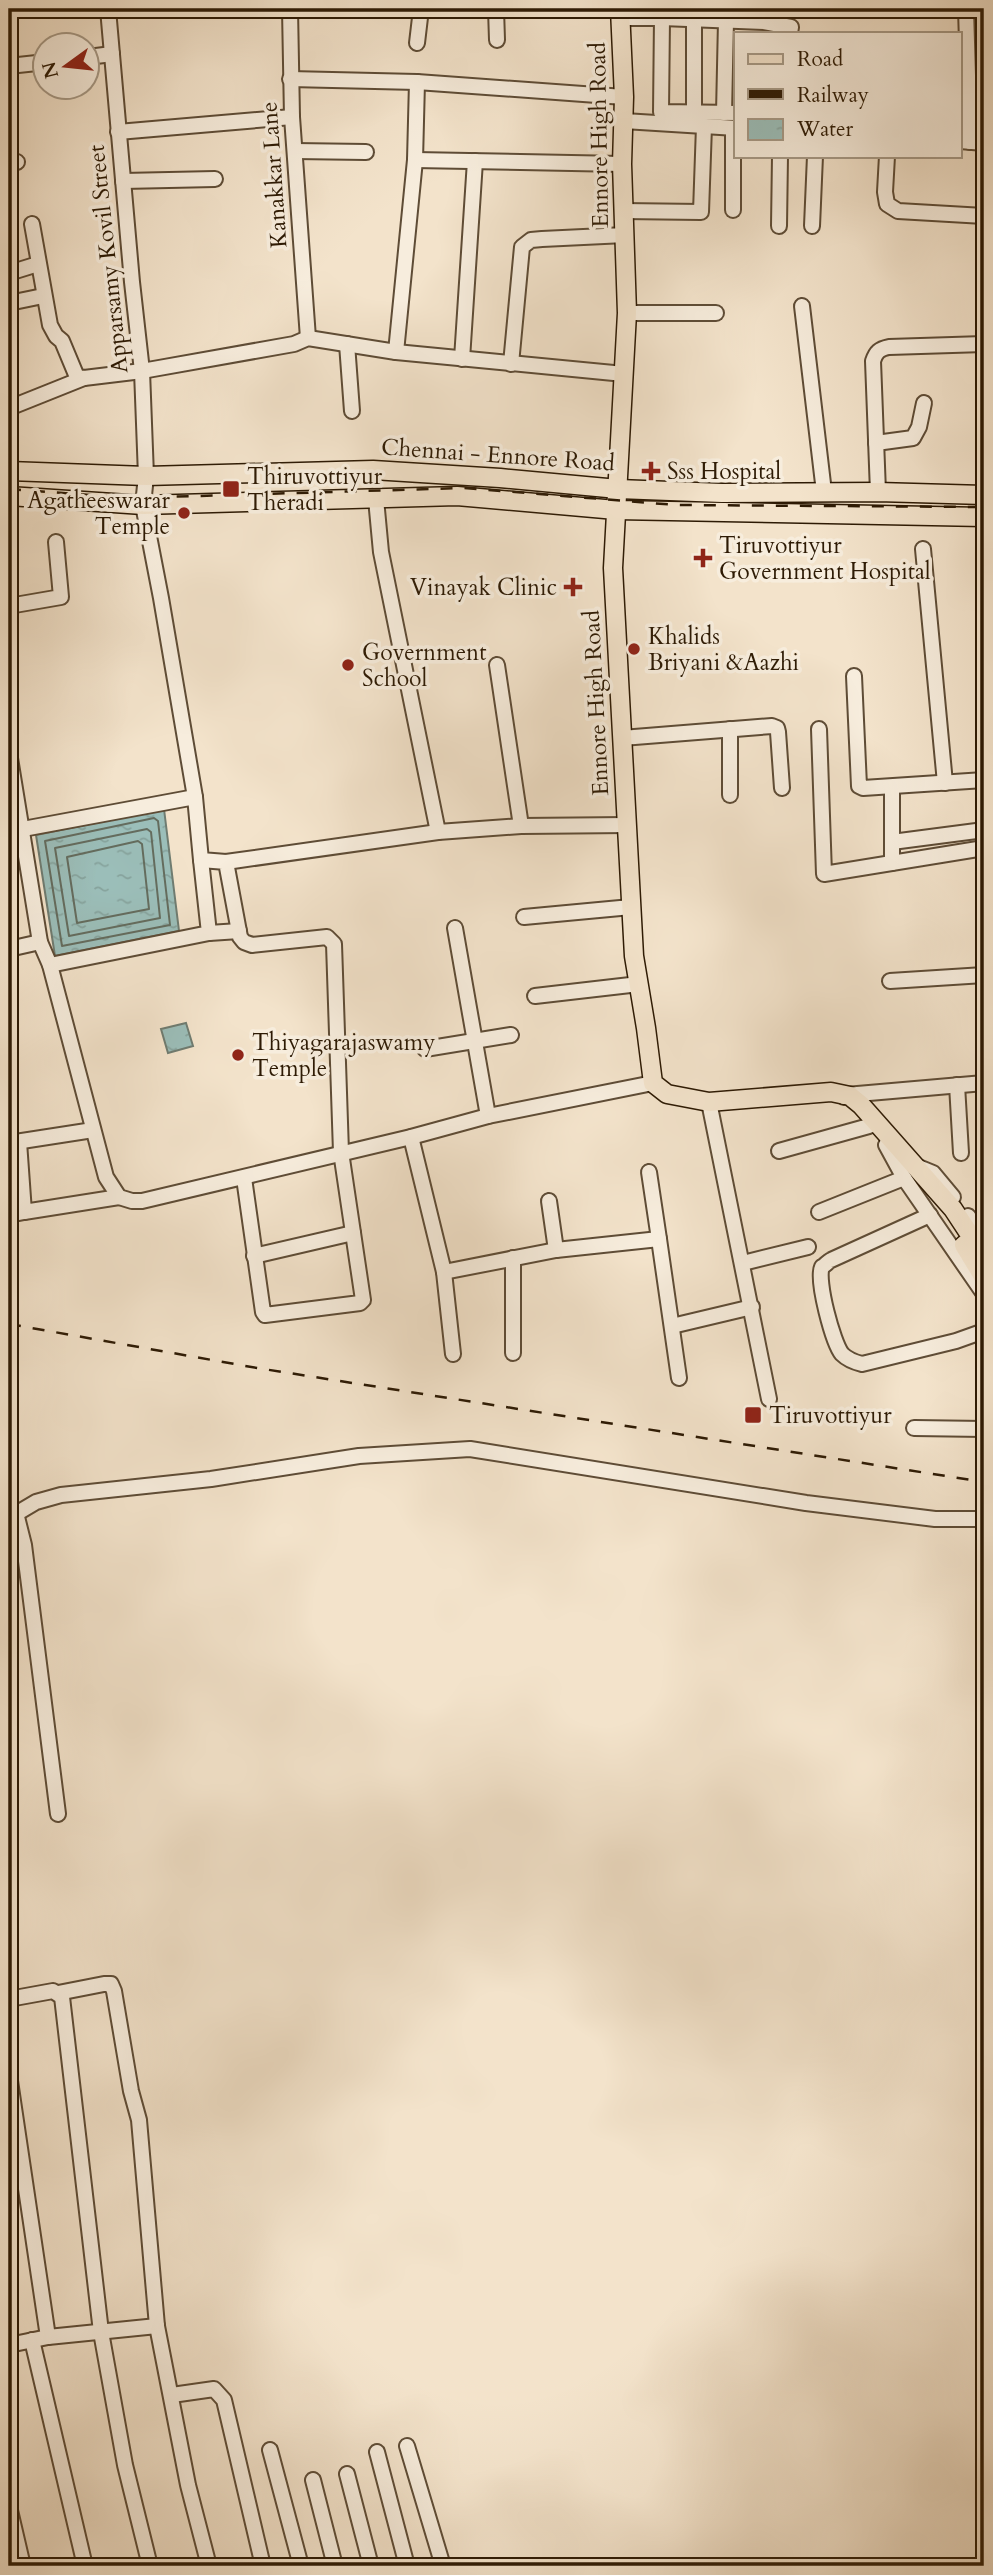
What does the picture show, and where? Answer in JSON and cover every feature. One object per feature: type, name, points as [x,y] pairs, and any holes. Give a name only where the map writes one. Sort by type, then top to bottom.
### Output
[{"type":"main road","name":"Ennore High Road","points":[[620,14],[627,313],[613,568],[634,956],[653,1083]]},
{"type":"main road","name":"Chennai - Ennore Road","points":[[9,471],[146,476],[373,470],[618,489],[722,493],[878,492],[984,495]]},
{"type":"main road","name":"Chennai - Ennore Road","points":[[9,496],[143,505],[457,496],[616,510],[984,517]]},
{"type":"main road","points":[[653,1083],[667,1094],[709,1102],[840,1095],[861,1105],[942,1213],[984,1256]]},
{"type":"main road","points":[[840,1095],[915,1176],[984,1278]]},
{"type":"street","name":"Apparsamy Kovil Street","points":[[108,9],[142,371],[146,476],[143,505],[195,797],[209,933]]},
{"type":"street","name":"Kanakkar Lane","points":[[290,9],[292,117],[308,338]]},
{"type":"street","points":[[417,43],[421,9]]},
{"type":"street","points":[[496,9],[497,40]]},
{"type":"street","points":[[966,9],[971,142]]},
{"type":"street","points":[[620,14],[662,13],[758,28],[791,27],[790,32]]},
{"type":"street","points":[[662,13],[661,112],[694,113],[732,120]]},
{"type":"street","points":[[694,19],[694,113]]},
{"type":"street","points":[[726,21],[732,120],[733,210]]},
{"type":"street","points":[[102,55],[112,54]]},
{"type":"street","points":[[9,66],[32,64]]},
{"type":"street","points":[[290,79],[417,82],[624,97]]},
{"type":"street","points":[[397,352],[415,160],[417,82]]},
{"type":"street","points":[[118,132],[292,117]]},
{"type":"street","points":[[624,121],[705,126],[732,120]]},
{"type":"street","points":[[623,211],[701,212],[705,126]]},
{"type":"street","points":[[295,151],[366,152]]},
{"type":"street","points":[[779,226],[780,158]]},
{"type":"street","points":[[812,226],[815,158]]},
{"type":"street","points":[[887,158],[885,192],[887,204],[892,208],[898,211],[984,216]]},
{"type":"street","points":[[415,160],[622,164]]},
{"type":"street","points":[[462,359],[475,161]]},
{"type":"street","points":[[123,181],[215,179]]},
{"type":"street","points":[[32,224],[43,296],[51,325],[56,336],[62,341],[74,374],[84,378]]},
{"type":"street","points":[[511,363],[522,247],[531,240],[625,235]]},
{"type":"street","points":[[9,274],[38,264]]},
{"type":"street","points":[[9,303],[43,296]]},
{"type":"street","points":[[802,306],[824,492]]},
{"type":"street","points":[[627,313],[716,313]]},
{"type":"street","points":[[9,408],[84,378],[142,371],[294,344],[308,338],[397,352],[624,374]]},
{"type":"street","points":[[347,344],[352,411]]},
{"type":"street","points":[[878,492],[873,361],[881,348],[984,344]]},
{"type":"street","points":[[876,443],[913,438],[919,427],[924,403]]},
{"type":"street","points":[[376,499],[381,552],[438,832]]},
{"type":"street","points":[[9,606],[56,600],[61,597],[56,542]]},
{"type":"street","points":[[923,549],[945,783]]},
{"type":"street","points":[[497,665],[520,826]]},
{"type":"street","points":[[854,676],[859,786],[892,787],[984,780]]},
{"type":"street","points":[[622,738],[772,726],[777,728],[782,788]]},
{"type":"street","points":[[730,729],[730,795]]},
{"type":"street","points":[[819,729],[824,874],[984,848]]},
{"type":"street","points":[[9,752],[40,942],[50,965],[106,1177],[119,1197]]},
{"type":"street","points":[[892,787],[892,863]]},
{"type":"street","points":[[23,829],[195,797]]},
{"type":"street","points":[[201,860],[226,862],[438,832],[520,826],[628,825]]},
{"type":"street","points":[[892,842],[984,830]]},
{"type":"street","points":[[226,862],[239,931],[244,943],[252,945],[327,937],[332,940],[341,1152],[363,1296],[360,1303],[265,1315],[244,1178]]},
{"type":"street","points":[[524,917],[631,907]]},
{"type":"street","points":[[455,928],[488,1116]]},
{"type":"street","points":[[50,965],[209,933],[239,931]]},
{"type":"street","points":[[9,949],[40,942]]},
{"type":"street","points":[[890,981],[984,975]]},
{"type":"street","points":[[535,996],[639,984]]},
{"type":"street","points":[[425,1049],[511,1035]]},
{"type":"street","points":[[9,1215],[119,1197],[132,1201],[142,1200],[244,1178],[488,1116],[653,1083]]},
{"type":"street","points":[[840,1095],[984,1083]]},
{"type":"street","points":[[957,1085],[961,1153]]},
{"type":"street","points":[[709,1102],[769,1399]]},
{"type":"street","points":[[779,1151],[869,1126]]},
{"type":"street","points":[[24,1212],[14,1142],[93,1130]]},
{"type":"street","points":[[411,1137],[444,1272],[453,1354]]},
{"type":"street","points":[[886,1145],[910,1172]]},
{"type":"street","points":[[649,1172],[679,1378]]},
{"type":"street","points":[[819,1212],[910,1172],[933,1173],[984,1240]]},
{"type":"street","points":[[549,1201],[556,1250]]},
{"type":"street","points":[[984,1294],[942,1213],[831,1260],[822,1267],[820,1278],[826,1311],[840,1352],[849,1360],[862,1364],[956,1341],[984,1331]]},
{"type":"street","points":[[254,1256],[353,1233]]},
{"type":"street","points":[[444,1272],[556,1250],[659,1239]]},
{"type":"street","points":[[743,1263],[808,1247]]},
{"type":"street","points":[[513,1258],[513,1353]]},
{"type":"street","points":[[672,1326],[752,1307]]},
{"type":"street","points":[[914,1429],[984,1429]]},
{"type":"street","points":[[58,1814],[24,1545],[12,1516],[36,1502],[61,1495],[211,1479],[359,1456],[470,1449],[806,1503],[935,1520],[984,1519]]},
{"type":"street","points":[[58,1993],[104,1984],[111,1984],[114,1991],[129,2081],[139,2120],[158,2326],[188,2485],[209,2566]]},
{"type":"street","points":[[9,1999],[53,1991],[62,1997],[101,2332],[125,2465],[150,2566]]},
{"type":"street","points":[[9,2074],[48,2337]]},
{"type":"street","points":[[9,2345],[48,2337],[158,2326]]},
{"type":"street","points":[[32,2340],[85,2566]]},
{"type":"street","points":[[172,2395],[206,2388],[214,2389],[224,2400],[262,2566]]},
{"type":"street","points":[[407,2446],[443,2566]]},
{"type":"street","points":[[270,2450],[301,2566]]},
{"type":"street","points":[[377,2452],[407,2566]]},
{"type":"street","points":[[347,2474],[371,2566]]},
{"type":"street","points":[[313,2480],[335,2566]]},
{"type":"street","points":[[9,2506],[23,2566]]},
{"type":"water","points":[[164,809],[179,931],[55,956],[36,835]]},
{"type":"water","points":[[186,1023],[193,1046],[168,1053],[161,1029]]},
{"type":"railway","points":[[9,489],[130,498],[464,488],[676,505],[984,507]]},
{"type":"railway","points":[[9,1324],[257,1368],[984,1482]]},
{"type":"place","name":"Sss Hospital","points":[[651,471]]},
{"type":"place","name":"Thiruvottiyur Theradi","points":[[231,489]]},
{"type":"place","name":"Agatheeswarar Temple","points":[[184,513]]},
{"type":"place","name":"Tiruvottiyur Government Hospital","points":[[703,558]]},
{"type":"place","name":"Vinayak Clinic","points":[[573,587]]},
{"type":"place","name":"Khalids Briyani &Aazhi","points":[[634,649]]},
{"type":"place","name":"Government School","points":[[348,665]]},
{"type":"place","name":"Thiyagarajaswamy Temple","points":[[238,1055]]},
{"type":"place","name":"Tiruvottiyur","points":[[753,1415]]}]
